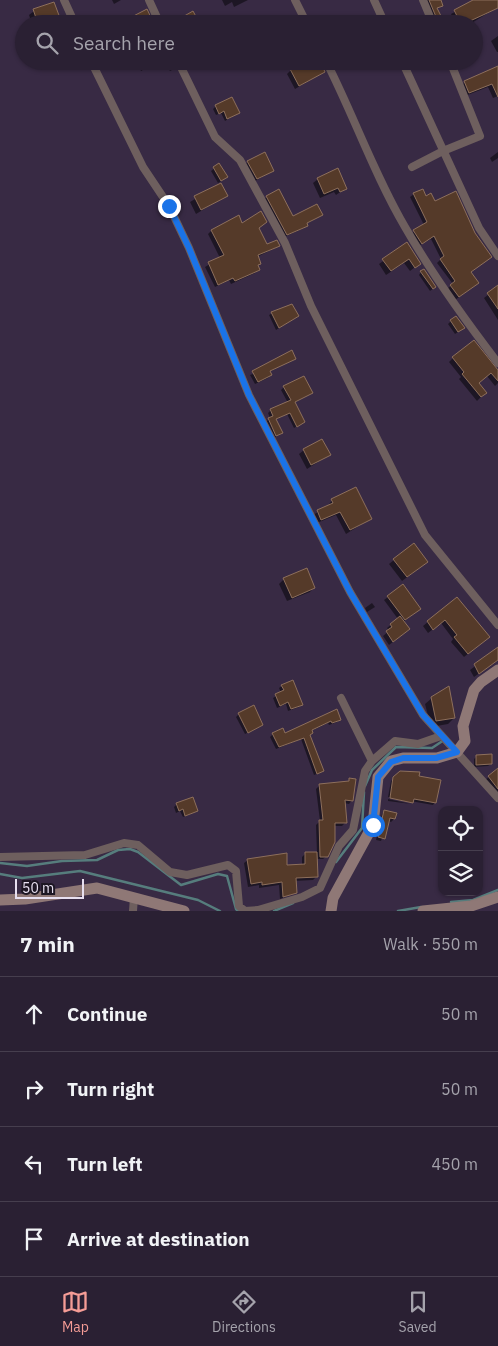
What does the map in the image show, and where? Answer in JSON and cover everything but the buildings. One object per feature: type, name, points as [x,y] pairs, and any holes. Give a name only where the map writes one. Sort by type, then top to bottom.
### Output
[{"type":"street","points":[[64,0],[70,15]]},
{"type":"street","points":[[149,0],[156,15]]},
{"type":"street","points":[[294,0],[302,15]]},
{"type":"street","points":[[374,0],[381,15]]},
{"type":"street","points":[[423,0],[430,15]]},
{"type":"street","points":[[95,70],[143,167],[173,214],[189,248],[249,395],[350,592],[423,715],[498,798]]},
{"type":"street","points":[[182,70],[215,138],[240,160],[285,243],[311,306],[425,535],[498,625]]},
{"type":"street","points":[[330,70],[374,167],[405,227],[440,282],[498,363]]},
{"type":"street","points":[[406,70],[479,228],[498,256]]},
{"type":"street","points":[[412,167],[443,151],[480,136],[454,70]]},
{"type":"street","points":[[331,911],[332,898],[373,825],[378,777],[391,762],[403,758],[436,758],[457,752],[465,740],[463,726],[474,690],[481,682],[498,670]]},
{"type":"street","points":[[340,698],[372,761]]},
{"type":"street","points":[[0,857],[85,855],[124,843],[138,844],[170,872],[187,875],[228,866],[236,871],[239,906],[245,911],[258,910],[302,897],[320,888],[339,846],[353,830],[365,771],[372,761],[395,740],[418,744],[440,736]]},
{"type":"street","points":[[0,900],[25,899],[97,888],[184,911]]},
{"type":"street","points":[[133,911],[134,897]]},
{"type":"street","points":[[423,911],[471,906],[498,897]]},
{"type":"waterway","points":[[365,786],[372,770],[396,747],[432,748],[444,740]]},
{"type":"waterway","points":[[336,862],[362,828],[364,792]]},
{"type":"waterway","points":[[0,863],[27,866],[62,861],[97,860],[118,850],[130,849],[138,852],[181,885],[218,874],[227,876],[238,911]]},
{"type":"waterway","points":[[0,874],[22,878],[80,871],[198,900],[220,911]]},
{"type":"waterway","points":[[451,902],[473,900],[498,890]]},
{"type":"waterway","points":[[274,911],[293,903]]},
{"type":"waterway","points":[[398,911],[421,907]]},
{"type":"route","points":[[169,206],[189,248],[249,395],[350,592],[423,715],[440,736],[457,752],[436,758],[403,758],[391,762],[378,777],[373,825]]}]
